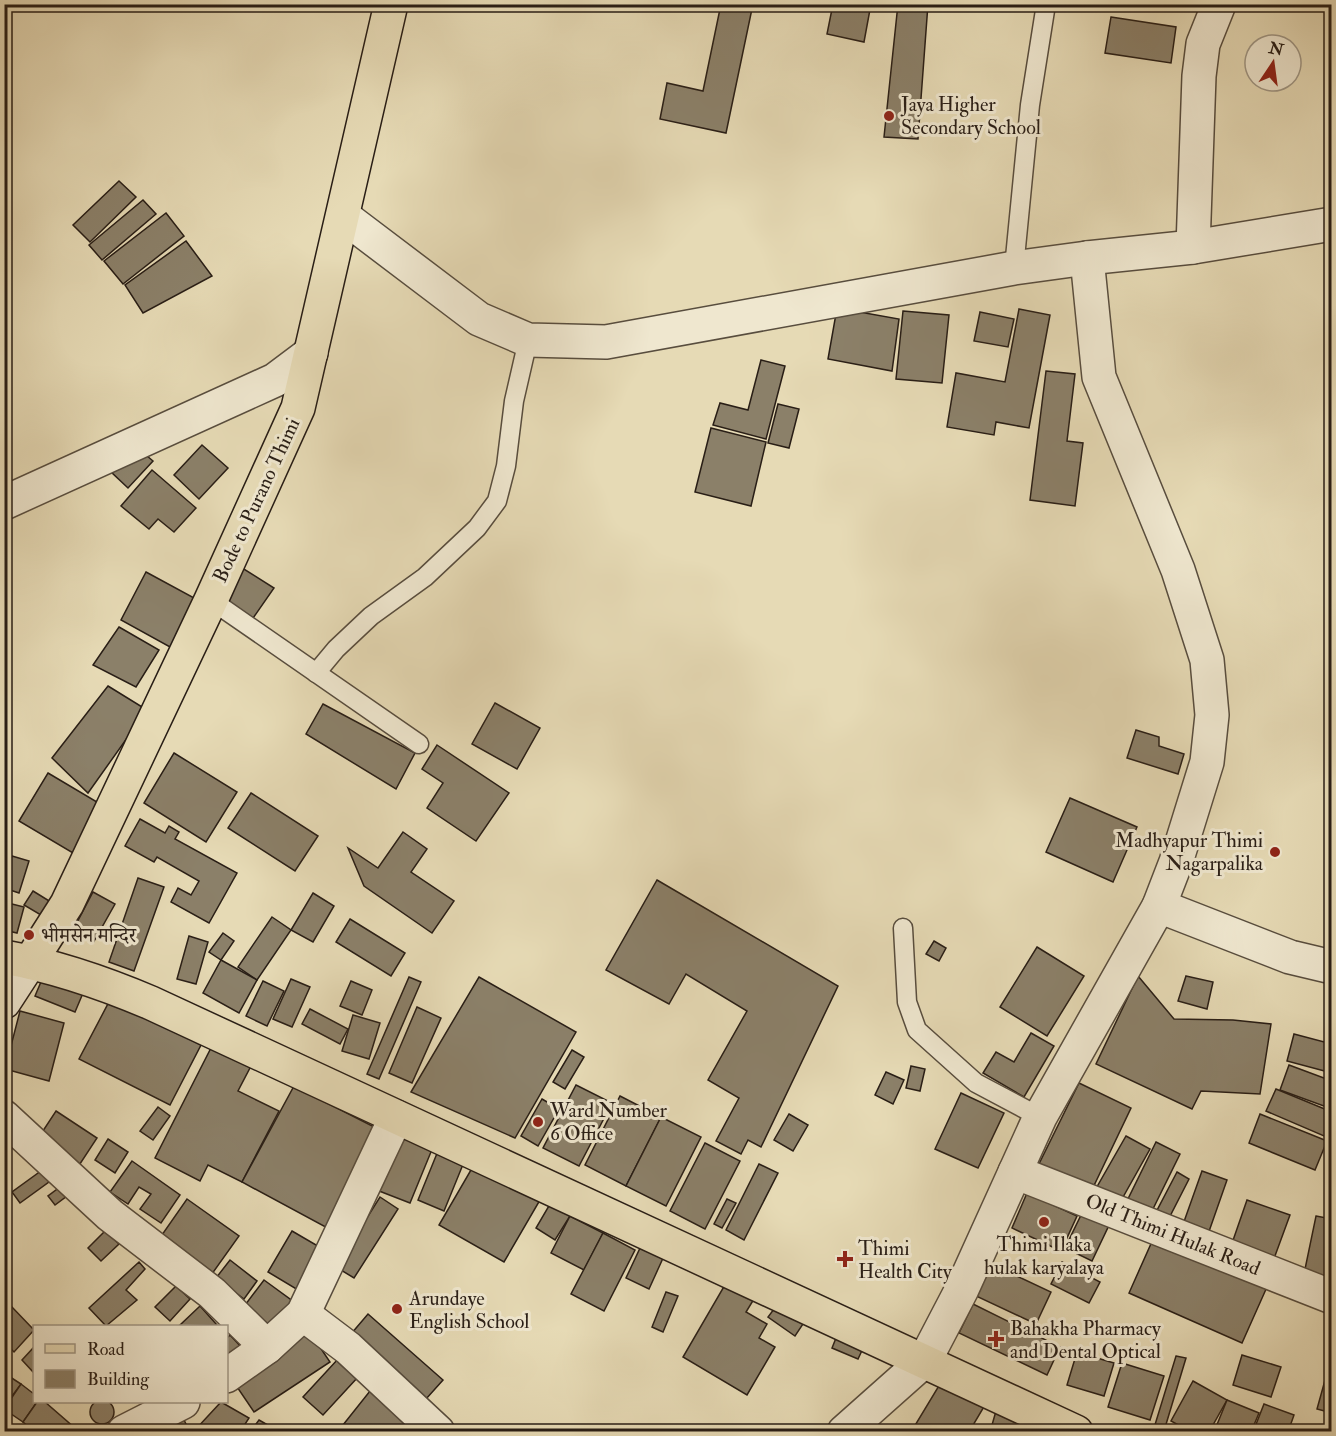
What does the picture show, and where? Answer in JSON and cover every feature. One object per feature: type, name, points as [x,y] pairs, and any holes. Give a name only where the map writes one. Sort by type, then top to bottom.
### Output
[{"type":"main road","name":"Bode to Purano Thimi","points":[[17,960],[67,904],[211,600],[298,408],[391,4]]},
{"type":"main road","points":[[17,960],[122,990],[1076,1431]]},
{"type":"street","points":[[1193,247],[1199,76],[1203,44],[1219,4]]},
{"type":"street","points":[[343,216],[479,319],[528,340],[606,342],[1014,268],[1193,247],[1332,224]]},
{"type":"street","points":[[844,1431],[925,1360],[962,1289],[1040,1117],[1159,906],[1176,862],[1208,762],[1212,715],[1207,660],[1178,570],[1099,377],[1087,258]]},
{"type":"street","points":[[4,503],[275,380],[311,353]]},
{"type":"street","points":[[1159,906],[1290,957],[1332,968]]},
{"type":"street","points":[[4,1002],[17,960]]},
{"type":"street","points":[[4,1117],[110,1215],[212,1293],[267,1347]]},
{"type":"street","points":[[228,1375],[267,1347],[303,1314],[396,1117]]},
{"type":"street","name":"Old Thimi Hulak Road","points":[[1015,1172],[1332,1297]]},
{"type":"street","points":[[303,1314],[348,1348],[438,1431]]},
{"type":"street","points":[[124,1431],[179,1403]]},
{"type":"lane","points":[[1014,268],[1030,105],[1046,4]]},
{"type":"lane","points":[[316,672],[336,649],[371,616],[425,577],[477,528],[497,501],[506,466],[514,401],[528,340]]},
{"type":"lane","points":[[211,600],[419,744]]},
{"type":"lane","points":[[903,928],[907,1002],[917,1030],[976,1083],[1040,1117]]},
{"type":"building","points":[[721,4],[753,4],[726,133],[660,119],[667,83],[703,91]]},
{"type":"building","points":[[833,4],[871,4],[864,42],[827,34]]},
{"type":"building","points":[[898,4],[928,4],[918,139],[884,137]]},
{"type":"building","points":[[1111,17],[1176,27],[1171,63],[1105,53]]},
{"type":"building","points":[[119,181],[136,197],[90,242],[73,225]]},
{"type":"building","points":[[143,200],[156,214],[102,260],[89,245]]},
{"type":"building","points":[[166,213],[184,236],[123,284],[104,261]]},
{"type":"building","points":[[186,241],[212,276],[143,313],[125,285]]},
{"type":"building","points":[[837,308],[899,319],[892,371],[828,359]]},
{"type":"building","points":[[1019,309],[1050,315],[1029,428],[996,422],[994,435],[947,427],[956,373],[1005,382]]},
{"type":"building","points":[[903,311],[949,315],[942,383],[896,379]]},
{"type":"building","points":[[980,312],[1014,319],[1008,347],[974,341]]},
{"type":"building","points":[[1332,316],[1332,341],[1328,340]]},
{"type":"building","points":[[761,360],[785,366],[766,439],[713,425],[720,403],[748,410]]},
{"type":"building","points":[[1046,371],[1075,374],[1067,441],[1083,443],[1075,506],[1030,500]]},
{"type":"building","points":[[778,404],[799,409],[789,448],[768,443]]},
{"type":"building","points":[[711,428],[766,442],[751,506],[695,492]]},
{"type":"building","points":[[202,445],[228,468],[199,499],[174,475]]},
{"type":"building","points":[[140,450],[153,461],[128,488],[109,470]]},
{"type":"building","points":[[152,470],[196,508],[174,532],[158,519],[149,529],[121,506]]},
{"type":"building","points":[[231,561],[274,588],[249,624],[213,599]]},
{"type":"building","points":[[146,572],[196,599],[170,647],[121,620]]},
{"type":"building","points":[[119,627],[159,650],[136,687],[93,665]]},
{"type":"building","points":[[108,686],[147,710],[88,793],[52,758]]},
{"type":"building","points":[[495,703],[540,728],[517,769],[472,744]]},
{"type":"building","points":[[323,704],[415,753],[396,789],[306,734]]},
{"type":"building","points":[[1136,730],[1159,737],[1159,746],[1184,754],[1178,774],[1127,758]]},
{"type":"building","points":[[437,745],[509,793],[476,841],[427,808],[443,783],[422,769]]},
{"type":"building","points":[[174,753],[237,792],[206,842],[144,803]]},
{"type":"building","points":[[48,773],[102,805],[73,853],[19,821]]},
{"type":"building","points":[[251,793],[318,836],[295,871],[228,828]]},
{"type":"building","points":[[1070,798],[1137,827],[1113,882],[1046,852]]},
{"type":"building","points":[[140,819],[165,833],[169,826],[179,832],[175,839],[237,873],[209,923],[171,902],[178,888],[191,895],[199,881],[157,857],[154,862],[125,846]]},
{"type":"building","points":[[403,832],[427,849],[411,872],[454,901],[432,933],[364,886],[348,848],[378,868]]},
{"type":"building","points":[[12,856],[29,861],[19,893],[4,888],[4,879]]},
{"type":"building","points":[[138,878],[164,887],[134,971],[109,962]]},
{"type":"building","points":[[657,880],[838,986],[761,1147],[748,1140],[741,1154],[716,1141],[739,1098],[708,1080],[747,1011],[686,974],[669,1004],[606,970]]},
{"type":"building","points":[[33,891],[59,907],[51,921],[24,905]]},
{"type":"building","points":[[93,892],[115,904],[93,943],[72,932]]},
{"type":"building","points":[[313,893],[334,906],[313,942],[291,930]]},
{"type":"building","points":[[4,902],[24,907],[17,933],[4,930]]},
{"type":"building","points":[[272,917],[291,930],[257,980],[238,967]]},
{"type":"building","points":[[350,919],[405,953],[391,976],[336,942]]},
{"type":"building","points":[[223,933],[234,941],[221,960],[209,952]]},
{"type":"building","points":[[189,936],[208,942],[196,984],[177,979]]},
{"type":"building","points":[[934,941],[946,948],[939,961],[926,954]]},
{"type":"building","points":[[1037,947],[1084,976],[1047,1036],[1000,1007]]},
{"type":"building","points":[[221,960],[257,980],[239,1013],[203,993]]},
{"type":"building","points":[[46,970],[86,986],[75,1012],[35,996]]},
{"type":"building","points":[[1138,976],[1174,1019],[1233,1020],[1271,1024],[1260,1094],[1201,1091],[1192,1109],[1096,1064]]},
{"type":"building","points":[[1186,976],[1213,982],[1207,1009],[1178,1001]]},
{"type":"building","points":[[409,977],[421,982],[379,1079],[367,1074]]},
{"type":"building","points":[[479,977],[576,1032],[515,1138],[411,1092]]},
{"type":"building","points":[[291,979],[310,987],[292,1027],[273,1019]]},
{"type":"building","points":[[263,981],[284,991],[267,1026],[246,1016]]},
{"type":"building","points":[[351,981],[372,990],[362,1015],[340,1006]]},
{"type":"building","points":[[111,998],[201,1045],[170,1105],[79,1059]]},
{"type":"building","points":[[417,1007],[441,1018],[412,1083],[389,1073]]},
{"type":"building","points":[[310,1009],[348,1029],[340,1044],[302,1024]]},
{"type":"building","points":[[20,1011],[64,1023],[49,1081],[5,1069]]},
{"type":"building","points":[[353,1015],[380,1023],[369,1059],[342,1051]]},
{"type":"building","points":[[1031,1033],[1054,1046],[1024,1097],[983,1073],[996,1052],[1014,1062]]},
{"type":"building","points":[[1294,1034],[1332,1044],[1332,1073],[1287,1061]]},
{"type":"building","points":[[213,1044],[252,1064],[238,1091],[279,1111],[242,1182],[208,1165],[200,1181],[155,1158]]},
{"type":"building","points":[[572,1050],[584,1057],[565,1089],[553,1082]]},
{"type":"building","points":[[1289,1065],[1332,1081],[1332,1109],[1280,1090]]},
{"type":"building","points":[[911,1066],[925,1069],[920,1091],[906,1088]]},
{"type":"building","points":[[886,1072],[904,1080],[893,1104],[875,1095]]},
{"type":"building","points":[[1079,1083],[1131,1108],[1089,1196],[1036,1170]]},
{"type":"building","points":[[576,1085],[612,1103],[579,1166],[543,1148]]},
{"type":"building","points":[[294,1086],[384,1132],[333,1231],[242,1182]]},
{"type":"building","points":[[1276,1089],[1332,1112],[1331,1139],[1266,1111]]},
{"type":"building","points":[[961,1093],[1004,1113],[978,1168],[935,1149]]},
{"type":"building","points":[[620,1096],[661,1117],[626,1186],[585,1165]]},
{"type":"building","points":[[542,1099],[559,1109],[538,1146],[521,1136]]},
{"type":"building","points":[[158,1107],[170,1116],[153,1140],[140,1131]]},
{"type":"building","points":[[56,1111],[97,1138],[76,1170],[35,1143]]},
{"type":"building","points":[[789,1114],[808,1125],[793,1151],[774,1140]]},
{"type":"building","points":[[1260,1114],[1327,1141],[1315,1170],[1249,1143]]},
{"type":"building","points":[[661,1117],[701,1137],[666,1206],[626,1186]]},
{"type":"building","points":[[396,1132],[433,1147],[410,1203],[374,1189]]},
{"type":"building","points":[[1126,1136],[1150,1149],[1118,1206],[1094,1192]]},
{"type":"building","points":[[108,1139],[128,1152],[115,1173],[95,1160]]},
{"type":"building","points":[[1156,1142],[1180,1154],[1148,1219],[1124,1207]]},
{"type":"building","points":[[705,1143],[740,1161],[705,1229],[670,1211]]},
{"type":"building","points":[[438,1151],[464,1162],[444,1211],[418,1200]]},
{"type":"building","points":[[132,1161],[180,1195],[161,1223],[140,1209],[151,1194],[139,1187],[128,1204],[110,1192]]},
{"type":"building","points":[[475,1163],[540,1200],[504,1262],[439,1225]]},
{"type":"building","points":[[759,1164],[778,1173],[744,1240],[726,1230]]},
{"type":"building","points":[[45,1168],[53,1179],[20,1203],[12,1192]]},
{"type":"building","points":[[1202,1171],[1227,1180],[1206,1240],[1181,1230]]},
{"type":"building","points":[[1177,1172],[1189,1179],[1166,1224],[1153,1218]]},
{"type":"building","points":[[64,1184],[71,1193],[55,1205],[48,1196]]},
{"type":"building","name":"Thimi Ilaka hulak karyalaya","points":[[1027,1193],[1077,1216],[1061,1251],[1012,1228]]},
{"type":"building","points":[[380,1197],[398,1209],[354,1278],[336,1267]]},
{"type":"building","points":[[187,1199],[239,1236],[209,1278],[157,1242]]},
{"type":"building","points":[[727,1199],[736,1203],[722,1228],[714,1224]]},
{"type":"building","points":[[1247,1200],[1290,1215],[1272,1264],[1230,1249]]},
{"type":"building","points":[[550,1204],[570,1216],[555,1240],[536,1228]]},
{"type":"building","points":[[1084,1209],[1111,1221],[1092,1261],[1065,1248]]},
{"type":"building","points":[[570,1216],[603,1233],[584,1270],[551,1253]]},
{"type":"building","points":[[1316,1216],[1332,1219],[1332,1279],[1304,1274]]},
{"type":"building","points":[[105,1231],[119,1244],[101,1261],[88,1248]]},
{"type":"building","points":[[292,1231],[323,1249],[298,1290],[268,1272]]},
{"type":"building","points":[[603,1233],[635,1250],[604,1311],[571,1294]]},
{"type":"building","points":[[1154,1237],[1267,1287],[1242,1343],[1129,1293]]},
{"type":"building","points":[[641,1246],[664,1256],[649,1289],[626,1278]]},
{"type":"building","points":[[230,1260],[257,1281],[244,1299],[216,1278]]},
{"type":"building","points":[[139,1262],[145,1269],[126,1290],[137,1300],[107,1325],[89,1308]]},
{"type":"building","points":[[1062,1262],[1100,1282],[1089,1303],[1051,1284]]},
{"type":"building","points":[[991,1264],[1051,1292],[1036,1324],[976,1296]]},
{"type":"building","points":[[264,1280],[294,1302],[269,1335],[239,1313]]},
{"type":"building","points":[[726,1283],[754,1299],[746,1312],[767,1324],[759,1338],[775,1347],[747,1395],[683,1357]]},
{"type":"building","points":[[176,1286],[190,1299],[170,1321],[155,1307]]},
{"type":"building","points":[[666,1292],[678,1296],[663,1332],[652,1327]]},
{"type":"building","points":[[973,1304],[1060,1347],[1047,1375],[959,1333]]},
{"type":"building","points":[[777,1305],[803,1324],[795,1336],[768,1317]]},
{"type":"building","points":[[11,1306],[33,1329],[14,1352],[4,1342],[4,1313]]},
{"type":"building","points":[[200,1306],[217,1325],[180,1325]]},
{"type":"building","points":[[368,1314],[443,1380],[426,1399],[351,1334]]},
{"type":"building","points":[[307,1328],[330,1362],[254,1412],[231,1378]]},
{"type":"building","points":[[838,1333],[865,1344],[858,1359],[832,1348]]},
{"type":"building","points":[[230,1335],[243,1349],[228,1362],[228,1337]]},
{"type":"building","points":[[33,1348],[33,1372],[22,1360]]},
{"type":"building","points":[[1077,1352],[1114,1363],[1104,1396],[1067,1385]]},
{"type":"building","points":[[1242,1355],[1281,1367],[1271,1397],[1233,1385]]},
{"type":"building","points":[[1332,1355],[1332,1413],[1317,1409]]},
{"type":"building","points":[[1176,1356],[1186,1358],[1164,1431],[1154,1428]]},
{"type":"building","points":[[338,1359],[358,1377],[323,1415],[303,1397]]},
{"type":"building","points":[[1122,1363],[1164,1376],[1150,1420],[1108,1407]]},
{"type":"building","points":[[4,1373],[21,1384],[4,1407]]},
{"type":"building","points":[[943,1379],[985,1405],[969,1432],[911,1432]]},
{"type":"building","points":[[1193,1381],[1227,1400],[1209,1432],[1191,1432],[1171,1421]]},
{"type":"building","points":[[21,1384],[33,1393],[33,1403],[36,1403],[23,1422],[4,1409]]},
{"type":"building","points":[[370,1391],[421,1432],[341,1432],[339,1430]]},
{"type":"building","points":[[1227,1400],[1259,1413],[1251,1432],[1214,1432]]},
{"type":"building","points":[[36,1403],[46,1403],[76,1429],[74,1432],[35,1432],[23,1422]]},
{"type":"building","points":[[95,1403],[109,1403],[113,1407],[113,1417],[107,1423],[97,1423],[91,1417],[91,1407]]},
{"type":"building","points":[[220,1403],[249,1418],[240,1432],[195,1430]]},
{"type":"building","points":[[1264,1404],[1294,1415],[1288,1432],[1253,1432]]},
{"type":"building","points":[[996,1411],[1025,1419],[1022,1432],[990,1432]]},
{"type":"building","points":[[182,1416],[190,1432],[151,1432]]},
{"type":"building","points":[[259,1420],[273,1428],[270,1432],[250,1432]]},
{"type":"place","name":"Jaya Higher Secondary School","points":[[889,116]]},
{"type":"place","name":"Madhyapur Thimi Nagarpalika","points":[[1275,852]]},
{"type":"place","name":"भीमसेन मन्दिर","points":[[29,935]]},
{"type":"place","name":"Ward Number 6 Office","points":[[538,1122]]},
{"type":"place","name":"Thimi Ilaka hulak karyalaya","points":[[1044,1222]]},
{"type":"place","name":"Thimi Health City","points":[[845,1259]]},
{"type":"place","name":"Arundaye English School","points":[[397,1309]]},
{"type":"place","name":"Bahakha Pharmacy and Dental Optical","points":[[996,1339]]}]
